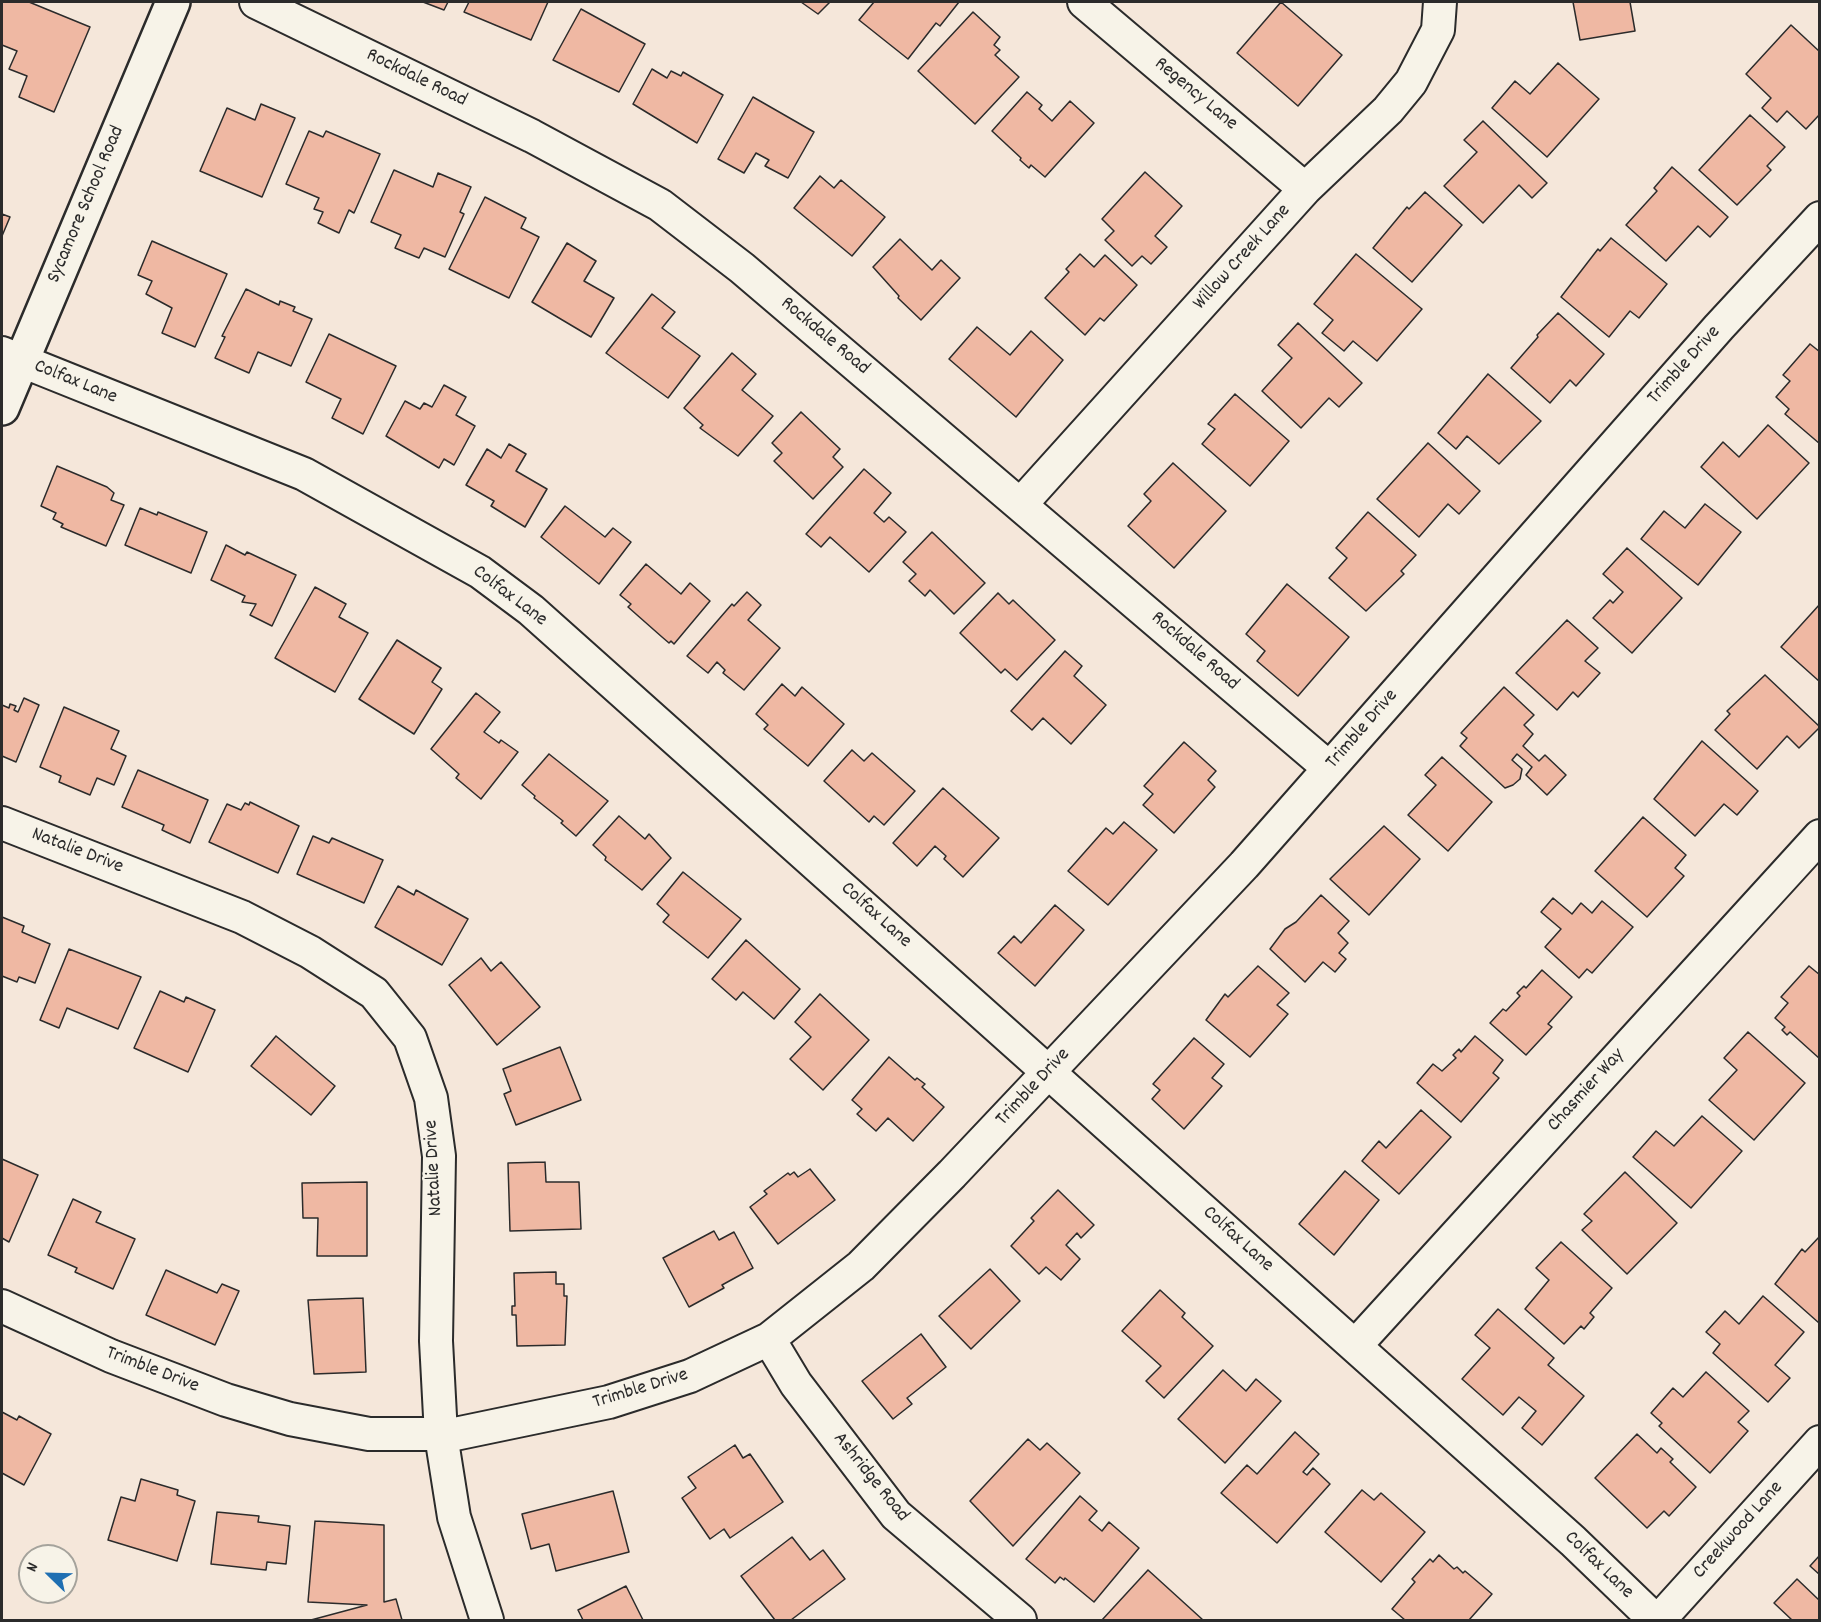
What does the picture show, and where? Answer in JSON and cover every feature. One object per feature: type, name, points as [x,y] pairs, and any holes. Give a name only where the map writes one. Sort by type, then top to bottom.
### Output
[{"type":"main road","name":"Sycamore School Road","points":[[2,408],[11,357],[173,2]]},
{"type":"street","name":"Rockdale Road","points":[[256,2],[532,135],[660,205],[742,268],[1329,768]]},
{"type":"street","name":"Regency Lane","points":[[1084,2],[1305,189]]},
{"type":"street","name":"Willow Creek Lane","points":[[1021,504],[1305,189],[1388,110],[1411,82],[1438,30],[1440,2]]},
{"type":"street","name":"Trimble Drive","points":[[2,1306],[111,1356],[226,1400],[290,1419],[369,1434],[455,1434],[609,1402],[690,1376],[769,1339],[861,1266],[1050,1071],[1244,865],[1711,336],[1820,218]]},
{"type":"street","name":"Colfax Lane","points":[[11,357],[304,474],[480,572],[531,610],[1050,1071],[1573,1541],[1654,1620]]},
{"type":"street","name":"Natalie Drive","points":[[2,823],[242,917],[310,952],[374,993],[410,1038],[431,1098],[439,1156],[436,1341],[441,1435],[454,1517],[487,1620]]},
{"type":"street","name":"Chasmier Way","points":[[1355,1346],[1820,836]]},
{"type":"street","name":"Ashridge Road","points":[[769,1339],[796,1384],[896,1515],[1020,1620]]},
{"type":"street","name":"Creekwood Lane","points":[[1659,1620],[1820,1442]]},
{"type":"building","points":[[2,2],[29,2],[90,27],[54,112],[19,97],[27,76],[9,69],[17,51],[2,45]]},
{"type":"building","points":[[423,2],[448,2],[444,10]]},
{"type":"building","points":[[469,2],[548,2],[531,40],[464,12]]},
{"type":"building","points":[[801,2],[830,2],[818,14]]},
{"type":"building","points":[[874,2],[959,2],[940,26],[936,23],[908,59],[859,20]]},
{"type":"building","points":[[1281,2],[1342,55],[1298,106],[1237,53]]},
{"type":"building","points":[[1573,2],[1630,2],[1635,31],[1580,40]]},
{"type":"building","points":[[581,9],[645,44],[619,92],[553,60]]},
{"type":"building","points":[[973,12],[1000,37],[994,45],[1000,50],[995,55],[1019,77],[975,124],[918,71]]},
{"type":"building","points":[[1791,25],[1820,52],[1820,114],[1806,129],[1787,111],[1777,122],[1762,108],[1771,98],[1746,74]]},
{"type":"building","points":[[1558,63],[1599,99],[1547,157],[1492,108],[1515,81],[1530,94]]},
{"type":"building","points":[[652,69],[667,78],[671,71],[681,76],[683,72],[723,95],[697,143],[633,104]]},
{"type":"building","points":[[1027,92],[1042,105],[1039,109],[1052,121],[1070,101],[1094,123],[1045,177],[1031,165],[1029,168],[992,131]]},
{"type":"building","points":[[753,97],[814,132],[788,178],[765,166],[769,160],[756,153],[744,173],[718,159]]},
{"type":"building","points":[[261,104],[295,118],[262,197],[200,171],[227,108],[255,120]]},
{"type":"building","points":[[1750,115],[1785,147],[1767,166],[1771,170],[1737,205],[1699,170]]},
{"type":"building","points":[[1483,121],[1547,183],[1532,198],[1519,185],[1483,223],[1444,186],[1477,152],[1464,140]]},
{"type":"building","points":[[309,131],[323,137],[326,131],[380,154],[354,213],[349,210],[339,233],[318,223],[323,212],[314,209],[319,198],[286,184]]},
{"type":"building","points":[[1672,167],[1728,217],[1710,237],[1698,226],[1666,261],[1626,225],[1657,191],[1654,188]]},
{"type":"building","points":[[394,170],[433,187],[438,173],[471,187],[460,212],[464,214],[445,257],[424,248],[419,258],[395,248],[401,235],[371,222]]},
{"type":"building","points":[[1145,172],[1182,206],[1155,236],[1167,247],[1151,264],[1142,256],[1132,266],[1105,240],[1114,231],[1102,219]]},
{"type":"building","points":[[820,176],[834,188],[841,180],[885,217],[852,256],[794,208]]},
{"type":"building","points":[[1425,192],[1462,225],[1412,282],[1373,248],[1407,207],[1409,209]]},
{"type":"building","points":[[485,197],[526,218],[521,228],[539,237],[509,298],[449,269]]},
{"type":"building","points":[[2,214],[10,217],[2,236]]},
{"type":"building","points":[[1611,238],[1667,284],[1639,318],[1630,311],[1609,337],[1561,297],[1598,249],[1600,251]]},
{"type":"building","points":[[900,239],[932,270],[941,260],[960,278],[921,320],[898,298],[899,296],[873,267]]},
{"type":"building","points":[[152,241],[227,274],[195,347],[162,333],[172,308],[146,294],[152,281],[138,275]]},
{"type":"building","points":[[567,243],[596,261],[584,281],[614,298],[591,337],[532,302]]},
{"type":"building","points":[[1080,254],[1094,267],[1105,255],[1137,285],[1104,321],[1100,318],[1085,335],[1045,298],[1069,272],[1066,269]]},
{"type":"building","points":[[1356,254],[1422,309],[1377,361],[1353,341],[1344,351],[1322,333],[1333,320],[1314,304]]},
{"type":"building","points":[[246,289],[279,305],[280,301],[295,307],[293,311],[312,319],[291,366],[258,352],[249,373],[215,358],[225,337],[222,336]]},
{"type":"building","points":[[652,294],[675,312],[662,328],[700,356],[668,398],[606,353]]},
{"type":"building","points":[[1558,313],[1604,354],[1576,386],[1570,380],[1550,403],[1511,368]]},
{"type":"building","points":[[1298,323],[1362,383],[1339,407],[1329,398],[1301,428],[1262,391],[1292,358],[1278,345]]},
{"type":"building","points":[[977,327],[1010,355],[1031,331],[1063,360],[1016,417],[949,359]]},
{"type":"building","points":[[329,334],[396,366],[363,434],[332,418],[341,399],[306,382]]},
{"type":"building","points":[[1810,344],[1820,352],[1820,444],[1785,414],[1789,409],[1776,397],[1790,381],[1783,375]]},
{"type":"building","points":[[732,353],[756,374],[742,390],[773,416],[738,456],[700,428],[703,425],[684,408]]},
{"type":"building","points":[[1488,374],[1541,421],[1499,464],[1467,436],[1456,449],[1438,433]]},
{"type":"building","points":[[444,385],[466,397],[456,415],[475,426],[454,465],[444,459],[439,468],[386,436],[405,401],[420,409],[424,403],[432,407]]},
{"type":"building","points":[[1235,394],[1289,441],[1250,486],[1202,444],[1215,429],[1208,424]]},
{"type":"building","points":[[801,412],[840,449],[833,457],[843,467],[813,499],[774,461],[782,453],[772,443]]},
{"type":"building","points":[[1768,425],[1809,463],[1757,519],[1701,467],[1723,442],[1739,457]]},
{"type":"building","points":[[1428,443],[1480,491],[1459,514],[1448,504],[1419,537],[1377,499]]},
{"type":"building","points":[[509,444],[526,454],[516,471],[547,489],[525,527],[491,506],[494,501],[466,485],[487,449],[501,458]]},
{"type":"building","points":[[1173,463],[1226,511],[1174,568],[1128,526],[1151,501],[1144,494]]},
{"type":"building","points":[[57,466],[107,487],[114,493],[111,500],[124,505],[106,546],[61,527],[63,524],[53,519],[56,513],[41,506]]},
{"type":"building","points":[[864,469],[891,493],[874,513],[884,522],[889,517],[906,532],[869,572],[830,537],[821,547],[806,534]]},
{"type":"building","points":[[1705,504],[1741,532],[1698,585],[1641,539],[1664,511],[1685,528]]},
{"type":"building","points":[[565,506],[605,537],[613,528],[631,542],[599,584],[541,537]]},
{"type":"building","points":[[140,508],[157,515],[158,512],[207,532],[191,573],[125,545]]},
{"type":"building","points":[[1368,512],[1416,555],[1401,571],[1404,574],[1366,611],[1329,578],[1347,558],[1336,548]]},
{"type":"building","points":[[932,532],[985,583],[954,614],[930,590],[925,596],[909,581],[916,574],[903,562]]},
{"type":"building","points":[[226,545],[245,555],[247,552],[296,575],[272,626],[250,615],[256,604],[242,602],[245,596],[211,580]]},
{"type":"building","points":[[1627,548],[1682,598],[1632,653],[1593,618],[1610,600],[1613,603],[1623,592],[1603,574]]},
{"type":"building","points":[[646,564],[681,594],[690,583],[710,601],[674,644],[671,641],[669,643],[628,607],[631,604],[620,595]]},
{"type":"building","points":[[1287,584],[1349,637],[1298,696],[1257,661],[1265,651],[1246,634]]},
{"type":"building","points":[[315,587],[346,604],[339,617],[368,633],[335,692],[275,658]]},
{"type":"building","points":[[747,592],[761,605],[748,620],[780,648],[744,690],[723,673],[725,670],[717,662],[708,673],[687,656],[732,604],[734,606]]},
{"type":"building","points":[[998,593],[1009,604],[1013,600],[1055,640],[1017,680],[1005,669],[1001,673],[960,633]]},
{"type":"building","points":[[1820,604],[1820,682],[1781,647]]},
{"type":"building","points":[[1567,620],[1598,648],[1585,661],[1600,673],[1578,697],[1573,692],[1557,710],[1516,673]]},
{"type":"building","points":[[397,640],[441,668],[432,682],[442,689],[414,734],[359,699]]},
{"type":"building","points":[[1065,651],[1082,666],[1074,676],[1106,705],[1071,744],[1043,718],[1032,730],[1011,711]]},
{"type":"building","points":[[1765,675],[1820,727],[1799,748],[1787,736],[1757,769],[1715,730],[1730,714],[1727,711]]},
{"type":"building","points":[[782,684],[795,696],[802,687],[844,724],[808,766],[764,729],[768,725],[756,714]]},
{"type":"building","points":[[1504,687],[1534,715],[1524,725],[1533,734],[1523,746],[1539,761],[1545,755],[1566,775],[1547,795],[1526,775],[1532,767],[1517,754],[1512,760],[1522,769],[1520,779],[1505,788],[1460,746],[1467,738],[1461,733]]},
{"type":"building","points":[[476,693],[500,712],[484,732],[499,743],[501,740],[518,752],[481,799],[456,778],[459,774],[431,749]]},
{"type":"building","points":[[24,698],[39,705],[16,762],[2,756],[2,705],[9,708],[10,704],[16,706],[14,710],[18,712]]},
{"type":"building","points":[[64,707],[119,731],[111,749],[126,756],[114,785],[97,778],[90,795],[59,782],[61,776],[40,767]]},
{"type":"building","points":[[1702,741],[1758,791],[1737,815],[1724,804],[1695,836],[1654,799]]},
{"type":"building","points":[[1184,742],[1216,771],[1208,780],[1215,787],[1174,833],[1143,805],[1153,794],[1144,786]]},
{"type":"building","points":[[852,750],[864,761],[872,753],[915,791],[884,825],[874,816],[869,822],[824,781]]},
{"type":"building","points":[[549,754],[608,801],[576,836],[561,823],[563,821],[534,798],[535,796],[522,785]]},
{"type":"building","points":[[1442,757],[1492,802],[1448,851],[1408,815],[1436,785],[1425,775]]},
{"type":"building","points":[[138,770],[208,800],[190,843],[162,830],[164,825],[122,807]]},
{"type":"building","points":[[943,788],[999,838],[963,877],[944,859],[946,856],[935,846],[917,866],[893,843]]},
{"type":"building","points":[[250,802],[299,826],[278,873],[209,842],[227,804],[241,810],[245,803],[249,805]]},
{"type":"building","points":[[619,816],[645,839],[649,834],[671,858],[642,890],[605,860],[606,857],[593,845]]},
{"type":"building","points":[[1643,817],[1686,855],[1675,868],[1684,876],[1647,917],[1595,871]]},
{"type":"building","points":[[1124,822],[1157,850],[1108,905],[1068,871],[1106,828],[1113,834]]},
{"type":"building","points":[[1384,826],[1420,859],[1369,915],[1330,879]]},
{"type":"building","points":[[313,836],[329,843],[332,838],[383,860],[364,903],[297,874]]},
{"type":"building","points":[[683,872],[741,919],[708,958],[663,922],[669,915],[657,904]]},
{"type":"building","points":[[398,886],[414,895],[416,890],[468,919],[442,965],[375,927]]},
{"type":"building","points":[[1321,895],[1349,921],[1338,933],[1348,943],[1339,953],[1346,959],[1335,972],[1323,962],[1305,982],[1270,949],[1285,929],[1296,922]]},
{"type":"building","points":[[1553,898],[1572,914],[1581,903],[1592,913],[1602,901],[1633,927],[1592,973],[1587,969],[1579,978],[1545,947],[1561,929],[1541,912]]},
{"type":"building","points":[[1055,905],[1084,930],[1035,986],[998,953],[1014,936],[1021,943]]},
{"type":"building","points":[[2,917],[24,926],[22,932],[50,944],[35,983],[19,977],[17,982],[2,976]]},
{"type":"building","points":[[746,940],[800,989],[774,1019],[743,992],[736,1000],[712,979]]},
{"type":"building","points":[[69,949],[141,977],[118,1029],[67,1008],[59,1028],[40,1020]]},
{"type":"building","points":[[481,958],[491,971],[501,962],[540,1007],[497,1045],[449,985]]},
{"type":"building","points":[[1258,966],[1289,993],[1277,1005],[1288,1014],[1250,1057],[1206,1020],[1225,994],[1228,997]]},
{"type":"building","points":[[1809,966],[1820,975],[1820,1059],[1790,1032],[1787,1035],[1782,1030],[1785,1027],[1775,1018],[1788,1003],[1781,997]]},
{"type":"building","points":[[1542,970],[1572,997],[1548,1024],[1552,1027],[1526,1055],[1490,1023],[1503,1009],[1506,1011],[1520,996],[1517,993],[1524,986],[1526,988]]},
{"type":"building","points":[[160,991],[184,1002],[186,997],[215,1010],[188,1072],[134,1048]]},
{"type":"building","points":[[820,994],[869,1040],[823,1090],[790,1059],[811,1037],[795,1022]]},
{"type":"building","points":[[1748,1032],[1805,1083],[1754,1140],[1709,1100],[1737,1070],[1724,1058]]},
{"type":"building","points":[[276,1036],[335,1086],[311,1115],[251,1066]]},
{"type":"building","points":[[1475,1036],[1503,1060],[1493,1073],[1499,1078],[1461,1122],[1417,1083],[1433,1064],[1442,1071],[1456,1058],[1453,1055],[1459,1049],[1461,1052]]},
{"type":"building","points":[[1194,1038],[1224,1064],[1212,1078],[1222,1086],[1184,1129],[1152,1099],[1160,1090],[1153,1084]]},
{"type":"building","points":[[560,1047],[581,1100],[516,1125],[504,1094],[511,1091],[503,1069]]},
{"type":"building","points":[[889,1057],[915,1080],[917,1078],[925,1084],[922,1087],[944,1107],[913,1141],[888,1118],[876,1131],[857,1114],[862,1109],[852,1100]]},
{"type":"building","points":[[1421,1110],[1451,1137],[1399,1194],[1362,1161],[1379,1141],[1386,1148]]},
{"type":"building","points":[[1702,1116],[1742,1151],[1691,1208],[1633,1157],[1656,1131],[1674,1146]]},
{"type":"building","points":[[2,1159],[38,1175],[9,1242],[2,1238]]},
{"type":"building","points":[[545,1162],[546,1182],[579,1182],[581,1229],[510,1231],[508,1163]]},
{"type":"building","points":[[810,1169],[835,1200],[778,1244],[750,1207],[767,1194],[764,1191],[788,1173],[790,1175],[794,1172],[798,1177]]},
{"type":"building","points":[[1345,1171],[1379,1200],[1334,1255],[1299,1224]]},
{"type":"building","points":[[1625,1172],[1677,1223],[1627,1274],[1582,1230],[1592,1221],[1584,1214]]},
{"type":"building","points":[[367,1182],[367,1256],[317,1256],[318,1218],[303,1218],[302,1183]]},
{"type":"building","points":[[1058,1190],[1094,1225],[1081,1238],[1077,1233],[1066,1245],[1080,1259],[1061,1280],[1046,1267],[1039,1274],[1011,1246],[1034,1221],[1031,1218]]},
{"type":"building","points":[[73,1199],[101,1212],[96,1222],[135,1239],[113,1289],[75,1272],[77,1268],[48,1255]]},
{"type":"building","points":[[714,1231],[719,1240],[734,1232],[753,1268],[722,1285],[724,1288],[689,1307],[663,1258]]},
{"type":"building","points":[[1820,1236],[1819,1323],[1775,1284],[1802,1249],[1805,1252]]},
{"type":"building","points":[[1561,1242],[1612,1288],[1590,1313],[1594,1317],[1584,1329],[1581,1326],[1564,1344],[1525,1309],[1549,1280],[1536,1268]]},
{"type":"building","points":[[990,1269],[1020,1301],[971,1349],[939,1316]]},
{"type":"building","points":[[166,1270],[217,1293],[222,1284],[239,1291],[215,1345],[146,1315]]},
{"type":"building","points":[[556,1272],[556,1284],[564,1284],[564,1296],[567,1296],[565,1345],[517,1346],[516,1315],[512,1315],[512,1306],[515,1306],[514,1273]]},
{"type":"building","points":[[1160,1290],[1185,1313],[1182,1317],[1213,1346],[1164,1398],[1146,1381],[1161,1366],[1122,1331]]},
{"type":"building","points":[[1763,1296],[1804,1332],[1775,1365],[1790,1378],[1768,1402],[1713,1353],[1720,1344],[1706,1332],[1725,1311],[1739,1324]]},
{"type":"building","points":[[363,1298],[366,1372],[314,1374],[308,1300]]},
{"type":"building","points":[[1498,1309],[1554,1358],[1548,1365],[1584,1396],[1542,1445],[1522,1428],[1536,1411],[1519,1397],[1503,1415],[1462,1379],[1490,1348],[1475,1335]]},
{"type":"building","points":[[921,1334],[946,1367],[907,1398],[912,1404],[893,1419],[862,1381]]},
{"type":"building","points":[[1223,1370],[1246,1391],[1256,1379],[1281,1401],[1225,1463],[1178,1419]]},
{"type":"building","points":[[1706,1372],[1749,1411],[1738,1422],[1748,1431],[1710,1473],[1659,1426],[1662,1423],[1651,1413],[1673,1388],[1683,1397]]},
{"type":"building","points":[[2,1412],[17,1420],[19,1416],[51,1434],[24,1485],[2,1473]]},
{"type":"building","points":[[1295,1432],[1319,1454],[1303,1472],[1307,1475],[1313,1468],[1330,1484],[1277,1543],[1221,1493],[1247,1465],[1257,1474]]},
{"type":"building","points":[[1637,1434],[1657,1453],[1661,1448],[1673,1459],[1670,1462],[1696,1487],[1669,1516],[1664,1511],[1647,1528],[1595,1478]]},
{"type":"building","points":[[1028,1439],[1040,1450],[1047,1443],[1080,1473],[1013,1546],[970,1501]]},
{"type":"building","points":[[735,1445],[743,1458],[750,1454],[783,1502],[730,1538],[724,1529],[710,1539],[682,1498],[696,1488],[688,1477]]},
{"type":"building","points":[[141,1479],[178,1490],[177,1495],[195,1501],[177,1561],[108,1540],[121,1497],[135,1501]]},
{"type":"building","points":[[1362,1490],[1374,1500],[1381,1493],[1425,1532],[1381,1582],[1325,1532]]},
{"type":"building","points":[[613,1491],[629,1552],[556,1571],[549,1544],[531,1549],[522,1514]]},
{"type":"building","points":[[1080,1496],[1097,1511],[1089,1520],[1102,1531],[1109,1522],[1139,1548],[1094,1602],[1065,1578],[1064,1580],[1060,1577],[1055,1583],[1026,1559]]},
{"type":"building","points":[[217,1512],[259,1516],[258,1522],[290,1526],[286,1564],[267,1562],[266,1570],[211,1564]]},
{"type":"building","points":[[315,1521],[384,1525],[384,1602],[396,1599],[402,1620],[311,1620],[367,1605],[308,1602]]},
{"type":"building","points":[[792,1537],[810,1560],[823,1550],[845,1579],[791,1620],[775,1620],[741,1576]]},
{"type":"building","points":[[1439,1555],[1454,1569],[1457,1567],[1463,1573],[1465,1571],[1492,1594],[1469,1620],[1405,1620],[1392,1609],[1415,1582],[1412,1579],[1430,1559],[1433,1562]]},
{"type":"building","points":[[1820,1555],[1820,1575],[1810,1566]]},
{"type":"building","points":[[1148,1570],[1203,1620],[1102,1620]]},
{"type":"building","points":[[1797,1579],[1820,1601],[1820,1620],[1792,1620],[1774,1603]]},
{"type":"building","points":[[626,1586],[643,1620],[583,1620],[578,1610]]}]
